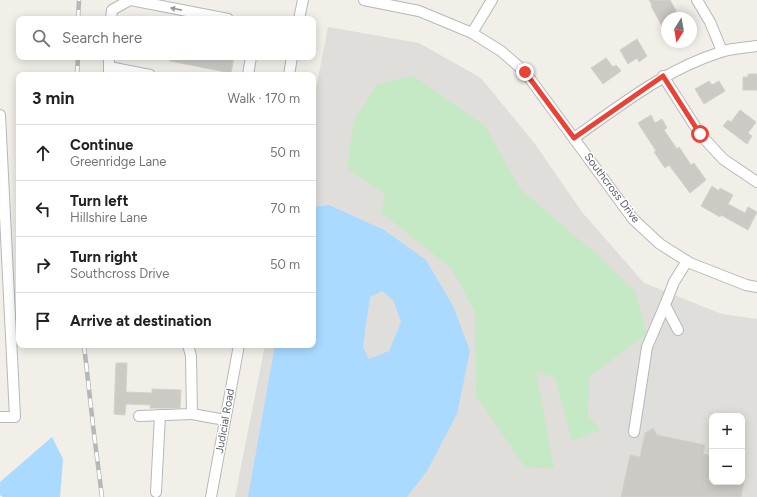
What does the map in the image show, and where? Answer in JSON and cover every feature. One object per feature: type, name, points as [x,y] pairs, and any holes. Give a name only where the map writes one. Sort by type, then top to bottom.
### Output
[{"type":"street","points":[[111,16],[112,10],[130,0],[213,16]]},
{"type":"street","points":[[300,16],[303,0]]},
{"type":"street","name":"Southcross Drive","points":[[364,0],[419,11],[472,33],[501,51],[525,72],[634,219],[660,244],[687,261],[746,285],[757,287]]},
{"type":"street","points":[[472,33],[492,0]]},
{"type":"street","points":[[697,0],[710,22],[722,51]]},
{"type":"street","points":[[574,138],[663,76],[690,62],[722,51],[757,46]]},
{"type":"street","points":[[248,72],[250,60]]},
{"type":"street","points":[[290,72],[292,60]]},
{"type":"street","points":[[109,66],[136,72]]},
{"type":"street","points":[[663,76],[700,134],[723,159],[757,182]]},
{"type":"street","points":[[0,116],[14,417],[0,417]]},
{"type":"street","points":[[634,432],[646,347],[674,282],[687,261]]},
{"type":"street","points":[[665,305],[678,330]]},
{"type":"street","points":[[189,348],[191,356],[192,414]]},
{"type":"street","name":"Judicial Road","points":[[211,497],[238,348]]},
{"type":"street","points":[[139,416],[192,414],[225,420]]},
{"type":"street","points":[[156,492],[160,415]]},
{"type":"shaded area","points":[[328,27],[419,43],[481,78],[535,144],[582,212],[644,283],[722,314],[757,319],[757,497],[235,497],[264,348],[316,348],[316,89]]},
{"type":"green space","points":[[414,76],[485,126],[521,190],[600,257],[635,291],[647,334],[589,377],[588,416],[601,430],[572,441],[555,378],[536,371],[554,469],[525,467],[476,396],[475,312],[452,269],[381,212],[385,194],[347,169],[354,121],[377,84]]},
{"type":"water","points":[[329,205],[384,230],[426,260],[453,306],[470,351],[457,414],[427,471],[407,497],[248,497],[274,348],[316,348],[316,207]],"holes":[[[382,291],[393,300],[401,322],[389,351],[369,359],[363,347],[370,297]]]},
{"type":"water","points":[[52,437],[63,459],[60,497],[3,497],[0,495],[0,482]]},
{"type":"building","points":[[649,0],[670,0],[677,12],[661,12],[661,24],[651,6],[652,5]]},
{"type":"building","points":[[637,39],[647,56],[639,62],[637,58],[628,64],[620,50]]},
{"type":"building","points":[[606,58],[613,67],[616,65],[621,71],[603,84],[591,68]]},
{"type":"building","points":[[170,60],[233,60],[231,72]]},
{"type":"building","points":[[748,74],[757,74],[757,90],[743,90],[743,77],[748,77]]},
{"type":"building","points":[[709,81],[712,85],[719,81],[725,91],[704,104],[695,89]]},
{"type":"building","points":[[740,110],[756,122],[748,133],[752,136],[747,144],[723,126],[728,120],[731,122]]},
{"type":"building","points":[[651,115],[655,123],[662,119],[667,128],[664,130],[677,149],[679,147],[691,165],[694,163],[706,180],[690,193],[669,165],[665,168],[654,152],[656,151],[638,123]]},
{"type":"building","points":[[712,186],[719,191],[720,188],[733,195],[728,204],[745,213],[748,207],[757,212],[748,230],[701,206]]},
{"type":"building","points":[[116,363],[127,363],[126,392],[152,393],[152,389],[181,390],[180,408],[150,408],[151,405],[126,404],[125,415],[114,414]]},
{"type":"building","points":[[653,428],[657,435],[705,445],[703,454],[709,455],[709,485],[743,485],[741,497],[621,497],[630,455],[640,457],[645,433]]},
{"type":"railway","points":[[78,16],[79,0]]},
{"type":"railway","points":[[77,72],[78,60]]},
{"type":"railway","points":[[84,348],[102,497]]},
{"type":"route","points":[[525,72],[574,138],[663,76],[700,134]]}]
